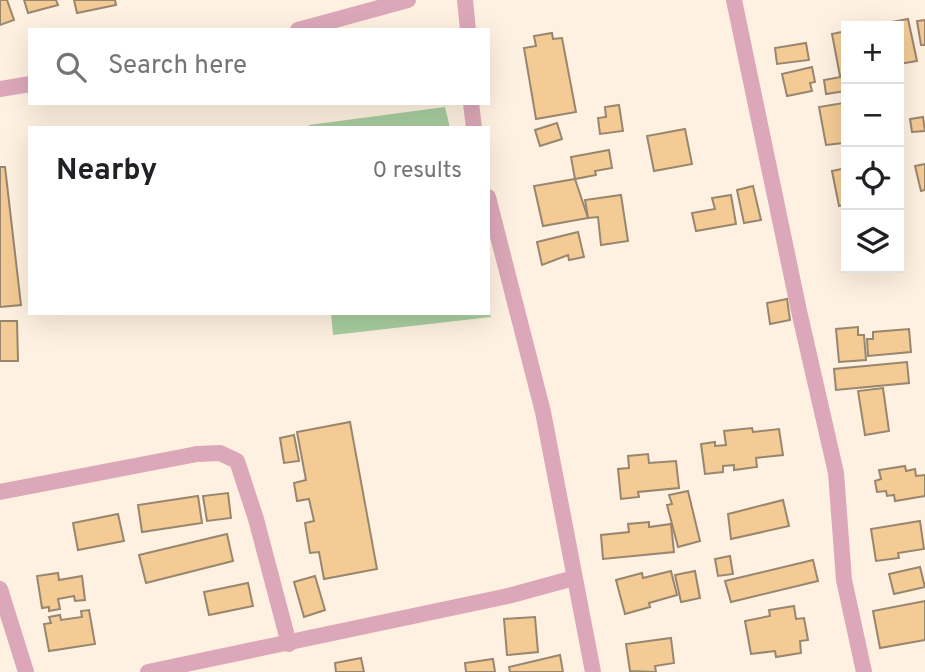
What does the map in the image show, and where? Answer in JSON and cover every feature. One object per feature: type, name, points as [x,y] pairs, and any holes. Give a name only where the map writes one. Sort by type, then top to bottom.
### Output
[{"type":"street","points":[[305,28],[408,0]]},
{"type":"street","points":[[465,0],[468,28]]},
{"type":"street","points":[[734,0],[836,473],[844,580],[864,672]]},
{"type":"street","points":[[0,89],[28,84]]},
{"type":"street","points":[[471,105],[474,126]]},
{"type":"street","points":[[490,205],[543,412],[593,672]]},
{"type":"street","points":[[0,492],[197,454],[219,453],[237,461],[256,519],[289,644]]},
{"type":"street","points":[[148,672],[508,596],[574,578]]},
{"type":"street","points":[[0,589],[26,672]]},
{"type":"green space","points":[[445,107],[450,126],[309,126]]},
{"type":"green space","points":[[490,313],[491,317],[333,335],[331,315]]},
{"type":"building","points":[[0,0],[7,0],[14,20],[0,25]]},
{"type":"building","points":[[24,0],[56,0],[58,5],[28,13]]},
{"type":"building","points":[[74,0],[115,0],[116,5],[77,13]]},
{"type":"building","points":[[908,19],[917,61],[904,63],[904,21],[897,21]]},
{"type":"building","points":[[925,20],[925,45],[921,45],[917,21]]},
{"type":"building","points":[[841,32],[840,76],[832,34]]},
{"type":"building","points":[[552,33],[553,39],[562,38],[576,112],[536,119],[524,48],[536,46],[534,36]]},
{"type":"building","points":[[806,43],[809,60],[777,64],[775,48]]},
{"type":"building","points":[[812,67],[815,82],[810,83],[812,91],[787,96],[782,74]]},
{"type":"building","points":[[841,77],[841,92],[826,94],[824,80]]},
{"type":"building","points":[[841,103],[841,143],[826,145],[819,107]]},
{"type":"building","points":[[619,105],[623,131],[600,134],[598,118],[606,117],[605,107]]},
{"type":"building","points":[[923,117],[925,131],[912,132],[910,119]]},
{"type":"building","points":[[557,123],[562,139],[540,146],[535,130]]},
{"type":"building","points":[[685,129],[692,164],[654,171],[647,136]]},
{"type":"building","points":[[609,150],[612,168],[595,171],[596,175],[575,179],[571,157]]},
{"type":"building","points":[[925,164],[925,190],[921,191],[915,166]]},
{"type":"building","points":[[0,167],[5,167],[21,305],[0,307]]},
{"type":"building","points":[[841,169],[839,206],[832,171]]},
{"type":"building","points":[[575,179],[588,218],[543,226],[534,186]]},
{"type":"building","points":[[753,186],[761,220],[744,223],[737,190]]},
{"type":"building","points":[[621,195],[628,241],[601,245],[598,217],[588,218],[585,200]]},
{"type":"building","points":[[731,195],[736,224],[696,231],[692,213],[715,209],[712,198]]},
{"type":"building","points":[[578,232],[584,257],[569,260],[568,255],[542,265],[537,242]]},
{"type":"building","points":[[787,299],[790,320],[770,324],[767,303]]},
{"type":"building","points":[[0,321],[17,321],[18,361],[0,361]]},
{"type":"building","points":[[858,327],[858,335],[864,335],[866,360],[839,362],[836,329]]},
{"type":"building","points":[[909,329],[911,352],[868,356],[867,339],[873,339],[873,332]]},
{"type":"building","points":[[907,362],[909,383],[836,390],[834,369]]},
{"type":"building","points":[[883,388],[889,431],[865,435],[858,391]]},
{"type":"building","points":[[350,422],[377,569],[324,579],[319,552],[310,553],[305,523],[314,521],[309,499],[297,501],[294,483],[306,480],[297,432]]},
{"type":"building","points":[[752,428],[753,432],[779,429],[783,455],[756,458],[757,467],[734,470],[734,465],[723,466],[723,472],[705,474],[701,444],[715,442],[715,446],[726,445],[724,431]]},
{"type":"building","points":[[294,435],[299,461],[284,463],[280,438]]},
{"type":"building","points":[[648,454],[649,463],[676,461],[679,488],[638,492],[639,497],[621,499],[618,469],[629,468],[628,456]]},
{"type":"building","points":[[905,466],[906,471],[915,469],[916,476],[925,475],[925,496],[895,501],[894,495],[887,496],[886,491],[877,492],[875,481],[881,479],[879,470]]},
{"type":"building","points":[[688,491],[700,541],[678,547],[667,505],[672,504],[669,495]]},
{"type":"building","points":[[228,493],[231,518],[207,521],[203,496]]},
{"type":"building","points":[[198,496],[202,523],[142,532],[138,505]]},
{"type":"building","points":[[783,500],[789,526],[731,539],[728,514]]},
{"type":"building","points":[[118,514],[124,541],[78,550],[73,523]]},
{"type":"building","points":[[920,521],[924,549],[898,553],[899,558],[876,561],[871,529]]},
{"type":"building","points":[[649,522],[649,527],[671,524],[674,552],[603,559],[601,535],[629,532],[628,524]]},
{"type":"building","points":[[227,534],[233,561],[146,583],[139,555]]},
{"type":"building","points":[[730,556],[733,574],[718,576],[715,559]]},
{"type":"building","points":[[813,560],[818,581],[731,602],[725,581]]},
{"type":"building","points":[[920,567],[925,587],[894,594],[889,574]]},
{"type":"building","points":[[671,571],[677,595],[625,614],[616,580],[642,573],[643,578]]},
{"type":"building","points":[[695,571],[700,598],[681,602],[675,575]]},
{"type":"building","points":[[58,573],[59,580],[82,576],[85,600],[75,601],[74,596],[58,599],[60,609],[49,611],[49,607],[42,608],[37,576]]},
{"type":"building","points":[[315,576],[325,610],[304,617],[294,582]]},
{"type":"building","points":[[248,583],[253,606],[209,615],[204,592]]},
{"type":"building","points":[[925,601],[925,640],[880,648],[873,611]]},
{"type":"building","points":[[794,606],[796,619],[804,618],[808,640],[800,641],[801,653],[776,657],[775,651],[751,654],[745,621],[770,616],[769,610]]},
{"type":"building","points":[[89,610],[95,644],[49,651],[44,624],[51,623],[49,617],[60,615],[61,620],[82,617],[81,611]]},
{"type":"building","points":[[535,617],[538,652],[507,655],[504,619]]},
{"type":"building","points":[[671,638],[674,663],[655,666],[656,672],[630,671],[626,644]]},
{"type":"building","points":[[560,655],[563,672],[510,672],[509,667]]},
{"type":"building","points":[[361,658],[364,672],[336,672],[335,663]]},
{"type":"building","points":[[493,659],[495,672],[466,672],[465,663]]}]
